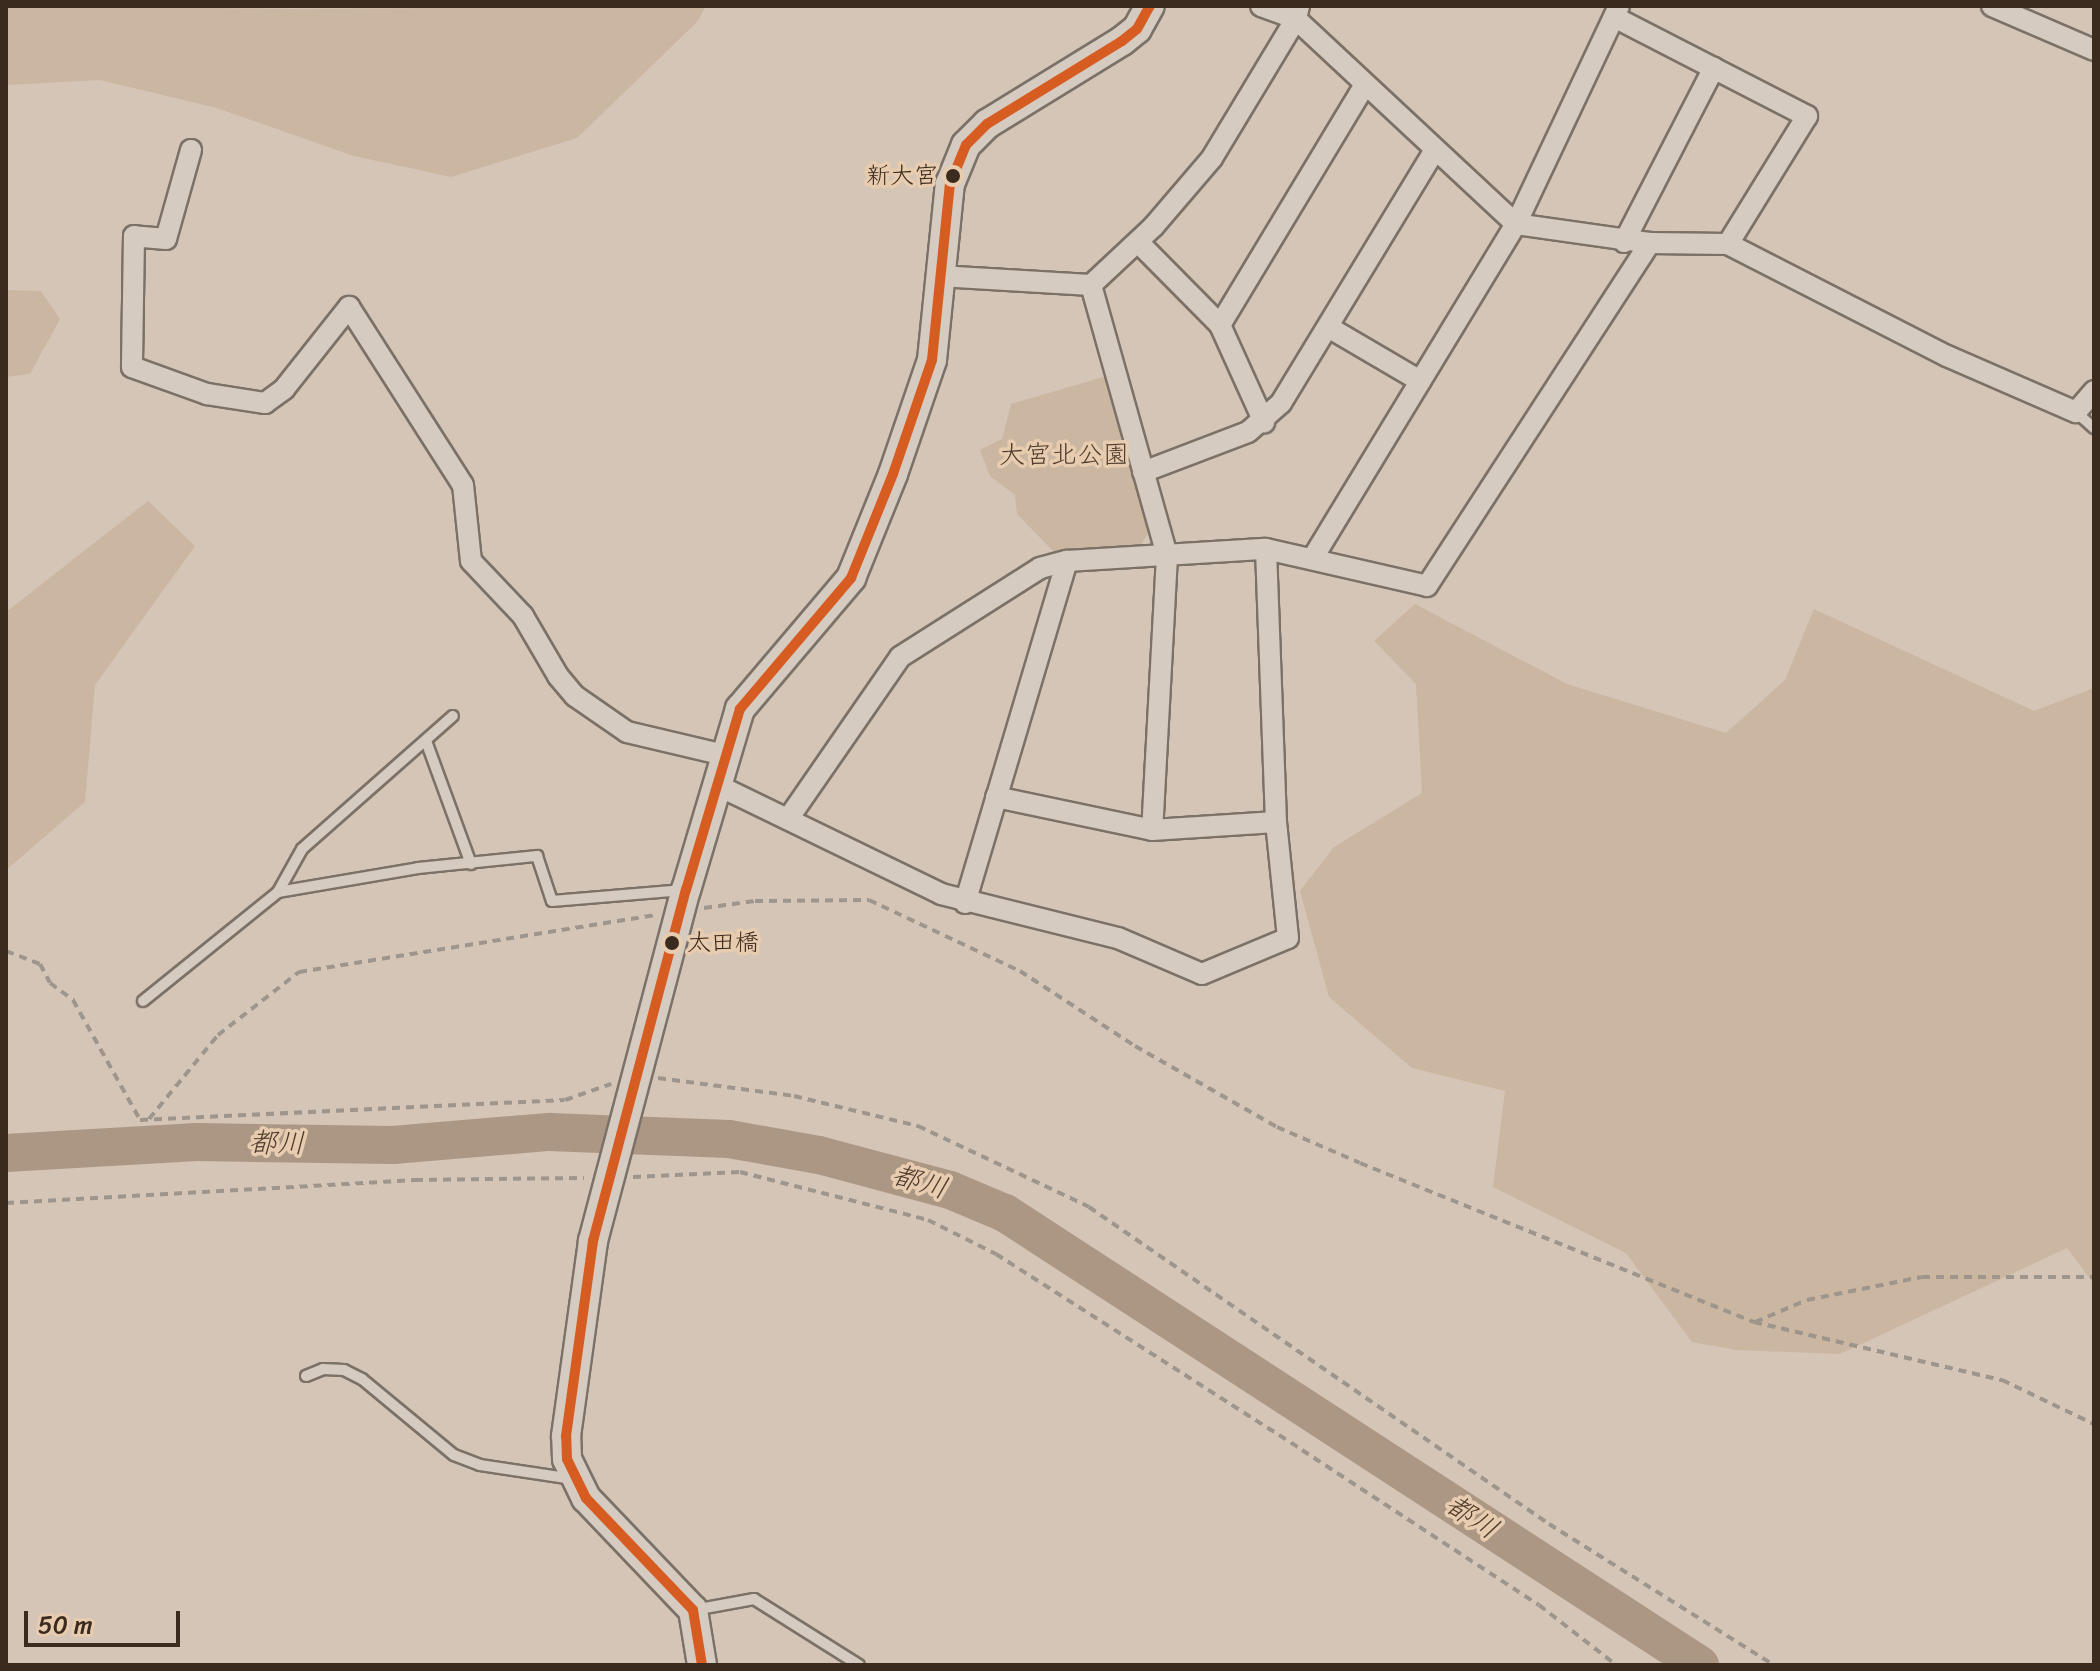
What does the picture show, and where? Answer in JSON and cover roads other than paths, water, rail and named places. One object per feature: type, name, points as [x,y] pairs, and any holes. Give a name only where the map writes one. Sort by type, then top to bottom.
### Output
[{"type":"street","points":[[702,1665],[693,1610],[586,1498],[575,1479],[566,1436],[584,1286],[683,901],[740,709],[790,646],[829,608],[861,556],[928,374],[950,184],[966,145],[987,124],[1115,47],[1137,29],[1150,6]]},
{"type":"street","points":[[1261,6],[1298,13],[1365,85],[1516,224],[1624,242],[1728,244],[1947,356],[2076,412],[2094,391]]},
{"type":"street","points":[[1992,6],[2094,50]]},
{"type":"street","points":[[1314,556],[1516,224],[1616,12],[1807,116],[1728,244]]},
{"type":"street","points":[[939,276],[1091,285],[1138,242],[1212,158],[1298,13]]},
{"type":"street","points":[[1624,242],[1714,68]]},
{"type":"street","points":[[1220,325],[1365,85]]},
{"type":"street","points":[[191,150],[166,239],[134,236],[132,367],[207,394],[265,403],[284,389],[349,307],[463,485],[471,561],[523,616],[558,676],[575,696],[627,732],[724,755]]},
{"type":"street","points":[[1143,472],[1264,422],[1328,327],[1435,150]]},
{"type":"street","points":[[1138,242],[1220,325],[1264,422]]},
{"type":"street","points":[[788,819],[900,657],[1040,568],[1067,561],[1266,549],[1314,556],[1427,586],[1650,243]]},
{"type":"street","points":[[1091,285],[1167,556],[1152,830]]},
{"type":"street","points":[[1328,327],[1420,381]]},
{"type":"street","points":[[717,785],[965,903],[1118,938],[1202,974],[1288,938],[1276,822],[1266,549]]},
{"type":"street","points":[[965,903],[1067,561]]},
{"type":"street","points":[[996,797],[1152,830],[1276,822]]},
{"type":"lane","points":[[2076,412],[2094,428]]},
{"type":"lane","points":[[143,1001],[278,892],[302,849],[453,716]]},
{"type":"lane","points":[[426,741],[471,864]]},
{"type":"lane","points":[[278,892],[537,856],[552,901],[683,901]]},
{"type":"lane","points":[[306,1376],[344,1370],[362,1379],[454,1455],[480,1465],[575,1479]]},
{"type":"lane","points":[[693,1610],[754,1599],[859,1665]]},
{"type":"waterway","name":"都川","points":[[6,1153],[197,1142],[393,1145],[549,1132],[729,1139],[819,1155],[950,1190],[1005,1213],[1700,1665]]},
{"type":"place","name":"新大宮","points":[[953,176]]},
{"type":"place","name":"太田橋","points":[[672,943]]},
{"type":"park label","name":"大宮北公園","points":[[1064,455]]}]
